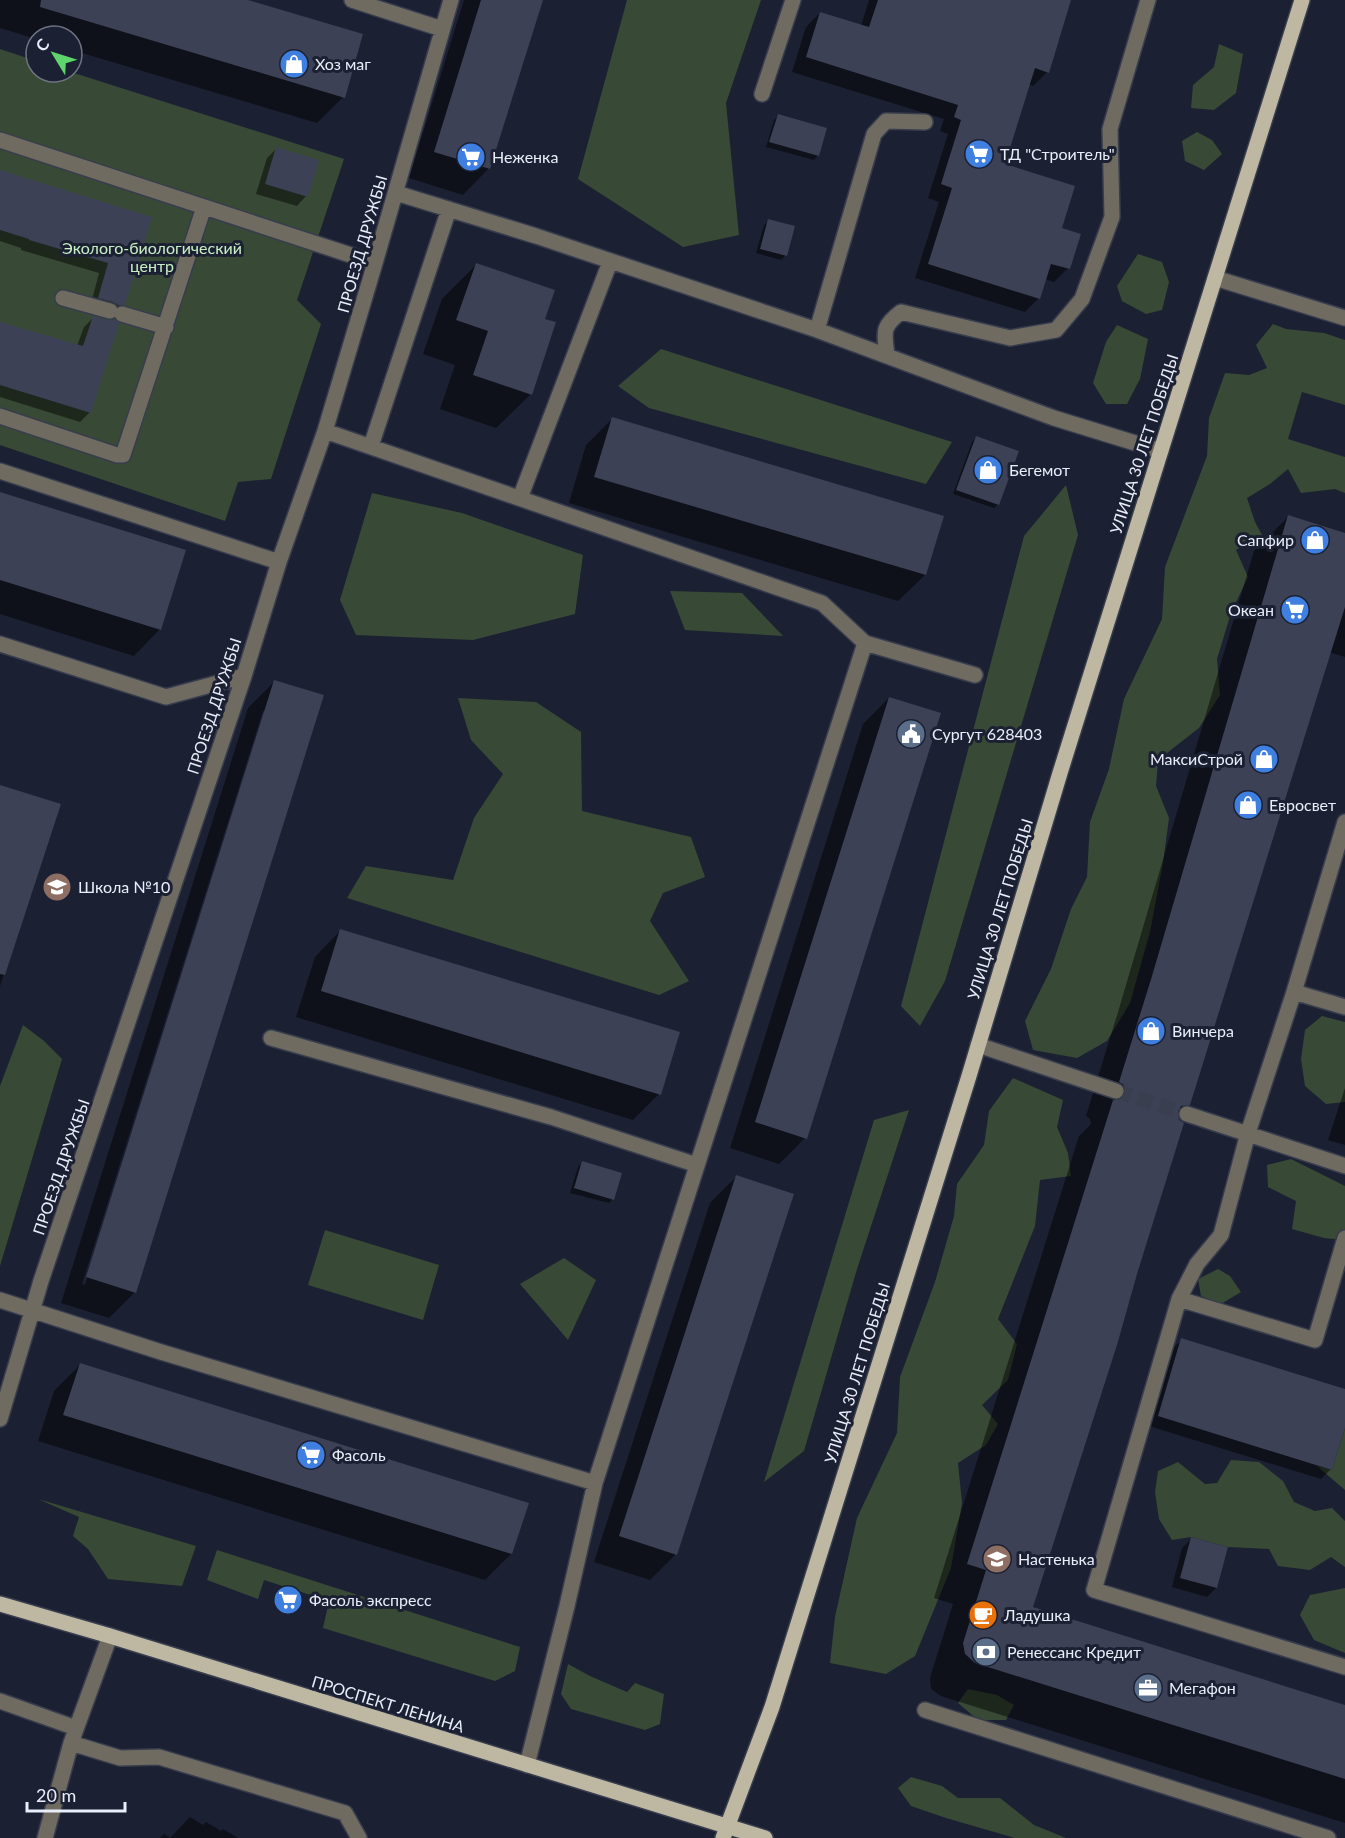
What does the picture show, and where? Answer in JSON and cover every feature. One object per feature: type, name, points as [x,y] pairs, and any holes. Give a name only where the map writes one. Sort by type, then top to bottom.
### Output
[{"type":"main road","name":"УЛИЦА 30 ЛЕТ ПОБЕДЫ","points":[[726,1832],[772,1707],[1060,773],[1302,0]]},
{"type":"main road","name":"ПРОСПЕКТ ЛЕНИНА","points":[[0,1604],[527,1765],[726,1832],[765,1838]]},
{"type":"street","points":[[352,0],[442,29]]},
{"type":"street","name":"ПРОЕЗД ДРУЖБЫ","points":[[0,1419],[32,1311],[244,676],[279,562],[325,431],[451,0]]},
{"type":"street","points":[[762,94],[793,0]]},
{"type":"street","points":[[887,356],[884,330],[901,312],[1010,338],[1056,330],[1082,299],[1112,217],[1110,129],[1148,0]]},
{"type":"street","points":[[817,330],[874,134],[886,122],[925,122]]},
{"type":"street","points":[[0,140],[375,263]]},
{"type":"street","points":[[396,193],[536,236],[817,330],[1054,418],[1161,451]]},
{"type":"street","points":[[0,416],[117,455],[123,455],[204,207]]},
{"type":"street","points":[[371,446],[449,209]]},
{"type":"street","points":[[520,498],[610,262]]},
{"type":"street","points":[[1215,278],[1345,318]]},
{"type":"street","points":[[63,298],[166,327]]},
{"type":"street","points":[[325,431],[822,603],[865,643],[975,675]]},
{"type":"street","points":[[0,471],[279,562]]},
{"type":"street","points":[[527,1765],[595,1484],[865,643]]},
{"type":"street","points":[[0,644],[166,697],[244,676]]},
{"type":"street","points":[[1345,822],[1248,1134],[1221,1235],[1197,1264],[1179,1299],[1094,1590],[1345,1667]]},
{"type":"street","points":[[1294,992],[1345,1007]]},
{"type":"street","points":[[272,1038],[551,1118],[698,1165]]},
{"type":"street","points":[[978,1045],[1116,1090]]},
{"type":"street","points":[[1187,1114],[1345,1166]]},
{"type":"street","points":[[1179,1299],[1315,1340],[1345,1238]]},
{"type":"street","points":[[0,1300],[595,1484]]},
{"type":"street","points":[[45,1838],[71,1743],[110,1636]]},
{"type":"street","points":[[0,1701],[76,1728]]},
{"type":"street","points":[[925,1710],[1328,1838]]},
{"type":"street","points":[[71,1743],[120,1758],[159,1756],[345,1813],[359,1838]]},
{"type":"green space","points":[[627,0],[761,0],[726,103],[739,235],[683,247],[578,179]]},
{"type":"green space","points":[[1219,44],[1243,54],[1236,93],[1214,110],[1191,108],[1193,85],[1214,67]]},
{"type":"green space","name":"Эколого-биологический центр","points":[[0,49],[24,57],[24,84],[84,84],[84,76],[344,159],[297,300],[321,324],[271,479],[238,482],[225,521],[0,445]]},
{"type":"green space","points":[[1197,132],[1212,140],[1222,154],[1204,170],[1185,161],[1182,141]]},
{"type":"green space","points":[[1138,254],[1162,262],[1169,282],[1162,310],[1146,314],[1122,301],[1117,286]]},
{"type":"green space","points":[[1273,324],[1286,329],[1324,333],[1345,340],[1345,405],[1302,392],[1288,439],[1345,457],[1345,493],[1335,489],[1301,493],[1288,469],[1270,484],[1247,498],[1262,535],[1236,550],[1248,577],[1231,613],[1217,659],[1220,695],[1199,728],[1158,760],[1156,786],[1169,818],[1150,932],[1130,1003],[1107,1041],[1077,1058],[1033,1050],[1025,1021],[1051,969],[1071,909],[1087,877],[1090,822],[1109,769],[1124,699],[1162,619],[1165,567],[1207,456],[1209,418],[1225,373],[1249,375],[1267,368],[1256,345]]},
{"type":"green space","points":[[1117,325],[1148,339],[1140,379],[1127,404],[1106,404],[1093,383],[1106,342]]},
{"type":"green space","points":[[661,349],[952,442],[926,484],[649,408],[618,386]]},
{"type":"green space","points":[[1066,485],[1078,535],[945,981],[920,1026],[901,1006],[1024,536]]},
{"type":"green space","points":[[372,493],[462,513],[583,555],[575,614],[473,640],[356,635],[340,600]]},
{"type":"green space","points":[[670,591],[742,593],[783,636],[685,630]]},
{"type":"green space","points":[[458,698],[536,702],[581,732],[582,811],[691,837],[705,877],[663,893],[650,921],[689,981],[659,995],[347,898],[366,866],[453,880],[474,818],[503,774],[471,740]]},
{"type":"green space","points":[[1322,1016],[1345,1022],[1345,1102],[1326,1104],[1305,1086],[1301,1059],[1305,1030]]},
{"type":"green space","points":[[23,1025],[62,1059],[0,1266],[0,1086]]},
{"type":"green space","points":[[1013,1078],[1063,1100],[1057,1127],[1068,1153],[1071,1176],[1040,1180],[1035,1226],[998,1319],[1017,1344],[1008,1380],[982,1405],[998,1424],[986,1445],[958,1463],[962,1503],[951,1568],[915,1656],[886,1674],[830,1663],[835,1617],[857,1518],[897,1433],[900,1377],[935,1282],[954,1216],[957,1184],[984,1145],[989,1111]]},
{"type":"green space","points":[[909,1110],[857,1269],[804,1451],[764,1482],[874,1120]]},
{"type":"green space","points":[[1291,1159],[1345,1186],[1345,1240],[1324,1238],[1292,1229],[1296,1201],[1268,1187],[1267,1165]]},
{"type":"green space","points":[[325,1230],[439,1265],[423,1320],[308,1285]]},
{"type":"green space","points":[[564,1258],[596,1280],[568,1340],[520,1284]]},
{"type":"green space","points":[[1218,1269],[1230,1276],[1241,1292],[1221,1304],[1201,1296],[1198,1279]]},
{"type":"green space","points":[[1345,1428],[1345,1490],[1317,1466],[1332,1470]]},
{"type":"green space","points":[[1231,1460],[1259,1462],[1283,1481],[1294,1502],[1315,1511],[1332,1508],[1345,1521],[1345,1567],[1331,1557],[1310,1570],[1278,1566],[1269,1549],[1228,1547],[1191,1537],[1172,1540],[1159,1519],[1155,1492],[1158,1471],[1178,1462],[1205,1484],[1217,1483]]},
{"type":"green space","points":[[38,1499],[196,1546],[182,1586],[108,1579],[88,1549],[73,1536],[79,1517]]},
{"type":"green space","points":[[217,1550],[520,1647],[515,1671],[495,1681],[323,1628],[329,1601],[264,1580],[258,1599],[207,1580]]},
{"type":"green space","points":[[1345,1588],[1345,1653],[1314,1640],[1300,1615],[1310,1595]]},
{"type":"green space","points":[[568,1664],[627,1692],[635,1683],[664,1694],[660,1724],[645,1730],[571,1709],[561,1694]]},
{"type":"green space","points":[[968,1689],[997,1695],[1014,1705],[1006,1720],[978,1720],[958,1703]]},
{"type":"green space","points":[[911,1777],[942,1786],[958,1798],[1000,1798],[1034,1825],[1066,1838],[1015,1838],[911,1806],[898,1788]]},
{"type":"building","points":[[41,0],[248,0],[363,34],[345,98],[40,7]]},
{"type":"building","points":[[481,0],[543,0],[490,169],[434,152]]},
{"type":"building","name":"ТД \"Строитель\"","points":[[878,0],[1071,0],[1049,73],[1035,68],[1005,164],[1075,186],[1062,228],[1081,234],[1070,269],[1051,264],[1040,299],[928,264],[952,188],[941,184],[961,120],[954,117],[958,105],[806,57],[820,12],[869,27]]},
{"type":"building","points":[[778,114],[827,128],[819,156],[769,142]]},
{"type":"building","points":[[276,147],[319,160],[308,197],[265,184]]},
{"type":"building","points":[[0,170],[152,217],[125,305],[98,298],[108,263],[0,230]]},
{"type":"building","points":[[768,219],[795,226],[787,256],[760,249]]},
{"type":"building","points":[[476,263],[555,290],[545,319],[556,322],[532,395],[473,375],[488,331],[456,320]]},
{"type":"building","points":[[93,316],[119,323],[91,413],[0,385],[0,322],[83,346]]},
{"type":"building","points":[[612,417],[944,516],[926,575],[594,477]]},
{"type":"building","name":"Бегемот","points":[[976,436],[1019,451],[999,505],[956,490]]},
{"type":"building","points":[[0,492],[186,550],[161,630],[0,580]]},
{"type":"building","points":[[1288,515],[1345,533],[1345,607],[1190,1105],[1181,1106],[1178,1112],[1179,1120],[1184,1123],[1117,1345],[1033,1607],[1345,1705],[1345,1779],[975,1663],[965,1654],[963,1643],[986,1570],[967,1564],[1113,1100],[1122,1099],[1125,1094],[1124,1085],[1119,1082]]},
{"type":"building","points":[[274,680],[324,695],[136,1293],[86,1277]]},
{"type":"building","points":[[889,697],[941,713],[807,1139],[755,1122]]},
{"type":"building","points":[[0,785],[61,804],[5,975],[0,974]]},
{"type":"building","points":[[340,929],[680,1032],[661,1095],[321,991]]},
{"type":"building","points":[[582,1161],[622,1173],[614,1200],[574,1188]]},
{"type":"building","points":[[736,1175],[794,1194],[677,1555],[619,1536]]},
{"type":"building","points":[[1181,1338],[1345,1389],[1345,1428],[1332,1470],[1158,1416]]},
{"type":"building","points":[[80,1363],[529,1503],[512,1554],[63,1415]]},
{"type":"building","points":[[1191,1537],[1228,1547],[1217,1588],[1180,1578]]},
{"type":"tunnel","points":[[1116,1091],[1187,1114]]},
{"type":"place","name":"Хоз маг","points":[[294,64]]},
{"type":"place","name":"ТД \"Строитель\"","points":[[979,154]]},
{"type":"place","name":"Неженка","points":[[471,157]]},
{"type":"place","name":"Бегемот","points":[[988,470]]},
{"type":"place","name":"Сапфир","points":[[1315,540]]},
{"type":"place","name":"Океан","points":[[1295,610]]},
{"type":"place","name":"Сургут 628403","points":[[911,734]]},
{"type":"place","name":"МаксиСтрой","points":[[1264,759]]},
{"type":"place","name":"Евросвет","points":[[1248,805]]},
{"type":"place","name":"Школа №10","points":[[57,887]]},
{"type":"place","name":"Винчера","points":[[1151,1031]]},
{"type":"place","name":"Фасоль","points":[[311,1455]]},
{"type":"place","name":"Настенька","points":[[997,1559]]},
{"type":"place","name":"Фасоль экспресс","points":[[288,1600]]},
{"type":"place","name":"Ладушка","points":[[983,1615]]},
{"type":"place","name":"Ренессанс Кредит","points":[[986,1652]]},
{"type":"place","name":"Мегафон","points":[[1148,1688]]}]
